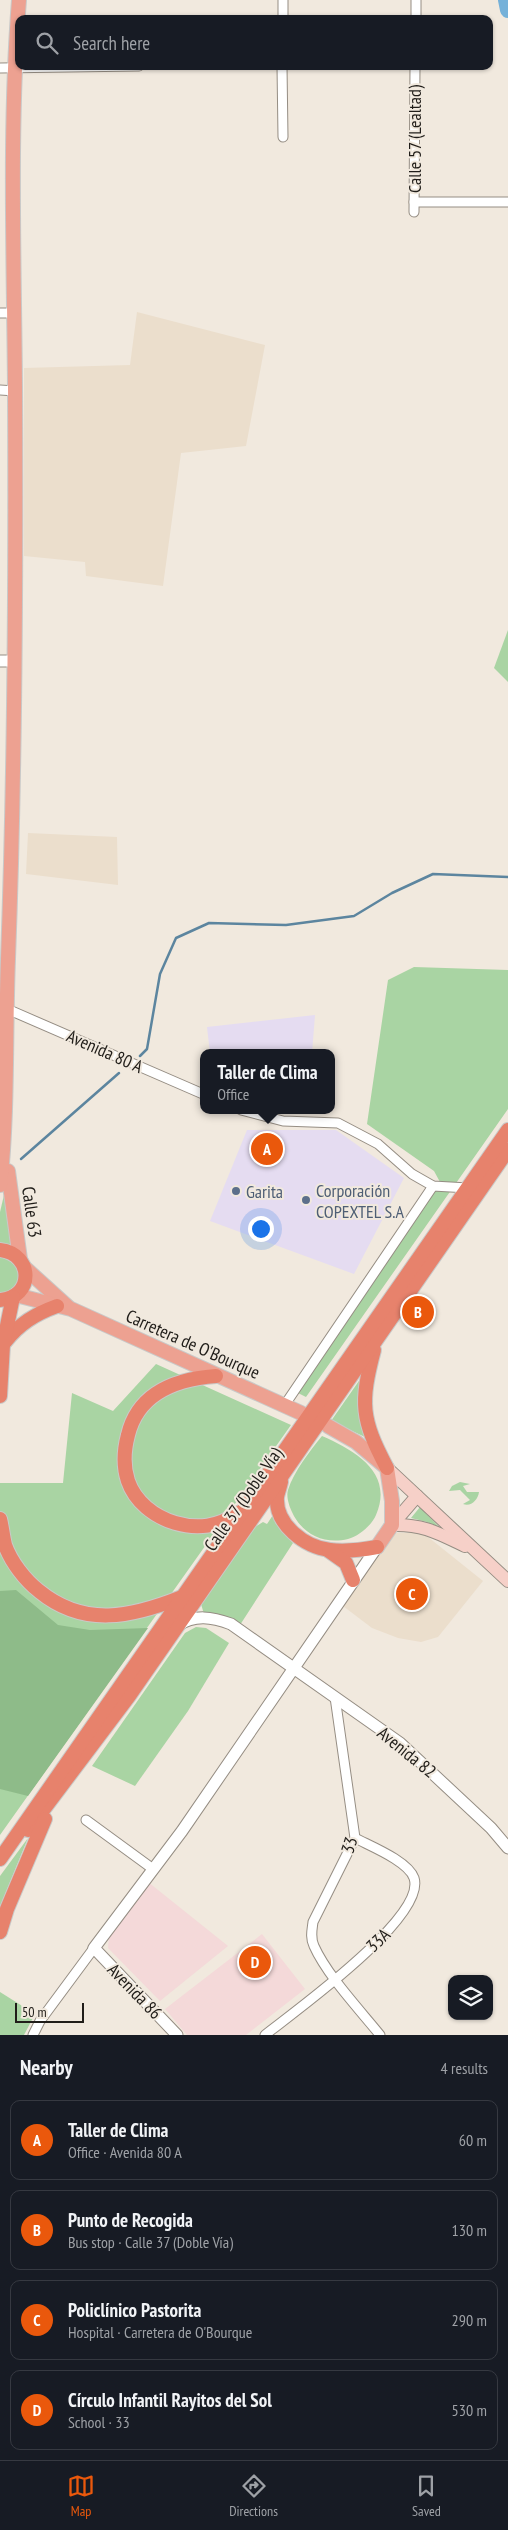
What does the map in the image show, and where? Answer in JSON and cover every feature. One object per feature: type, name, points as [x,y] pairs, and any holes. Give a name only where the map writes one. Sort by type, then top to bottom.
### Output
[{"type":"highway","name":"Calle 37 (Doble Vía)","points":[[0,1859],[508,1130]]},
{"type":"highway","name":"Calle 37 (Doble Vía)","points":[[0,1863],[64,1785],[508,1150]]},
{"type":"highway","points":[[0,1250],[8,1251],[22,1264],[25,1283],[10,1297],[3,1345],[0,1396]]},
{"type":"highway","points":[[3,1345],[13,1332],[31,1317],[64,1307]]},
{"type":"highway","points":[[376,1341],[364,1390],[364,1406],[372,1439],[387,1468]]},
{"type":"highway","points":[[216,1376],[198,1377],[171,1385],[155,1393],[146,1401],[130,1426],[125,1446],[124,1464],[128,1482],[137,1497],[152,1511],[164,1519],[190,1527],[208,1526],[223,1522],[245,1506]]},
{"type":"highway","points":[[283,1474],[277,1498],[284,1524],[303,1540],[328,1550],[346,1563],[353,1580]]},
{"type":"highway","points":[[0,1519],[6,1546],[26,1580],[60,1607],[81,1614],[106,1616],[155,1608],[182,1597]]},
{"type":"highway","points":[[328,1550],[352,1551],[376,1547]]},
{"type":"highway","points":[[0,1932],[7,1909],[38,1833],[64,1785]]},
{"type":"main road","name":"Calle 63","points":[[16,15],[19,0]]},
{"type":"main road","name":"Calle 63","points":[[0,1185],[5,1141],[7,661],[15,391],[7,313],[7,68],[15,23]]},
{"type":"main road","name":"Calle 63","points":[[5,1141],[22,1264]]},
{"type":"main road","name":"Carretera de O'Bourque","points":[[22,1264],[64,1307]]},
{"type":"main road","name":"Carretera de O'Bourque","points":[[10,1297],[64,1307],[301,1413]]},
{"type":"main road","points":[[328,1426],[356,1442],[387,1468],[508,1581]]},
{"type":"main road","points":[[387,1468],[392,1501],[392,1525]]},
{"type":"main road","points":[[376,1547],[417,1496]]},
{"type":"main road","points":[[392,1525],[410,1524],[428,1528],[476,1551]]},
{"type":"street","points":[[283,0],[283,15]]},
{"type":"street","points":[[416,0],[416,15]]},
{"type":"street","points":[[282,70],[283,138]]},
{"type":"street","name":"Calle 57 (Lealtad)","points":[[414,212],[415,70]]},
{"type":"street","points":[[414,202],[508,202]]},
{"type":"street","points":[[0,390],[15,391]]},
{"type":"street","name":"Avenida 80 A","points":[[7,1009],[200,1093]]},
{"type":"street","points":[[256,1114],[283,1121],[338,1123],[378,1144],[412,1174],[433,1186],[468,1188]]},
{"type":"street","points":[[284,1406],[433,1186]]},
{"type":"street","points":[[33,2035],[40,2021],[188,1823],[376,1547]]},
{"type":"street","name":"Avenida 82","points":[[177,1626],[198,1617],[213,1618],[231,1624],[414,1755],[508,1848]]},
{"type":"street","name":"33","points":[[334,1697],[355,1838],[313,1922],[311,1935],[313,1945],[336,1979]]},
{"type":"street","points":[[86,1820],[153,1869]]},
{"type":"street","name":"33A","points":[[265,2035],[336,1979],[390,1930],[416,1891],[414,1878],[410,1871],[398,1861],[355,1838]]},
{"type":"street","name":"Avenida 86","points":[[94,1948],[177,2035]]},
{"type":"street","points":[[336,1979],[380,2035]]},
{"type":"shaded area","points":[[137,312],[265,345],[246,446],[181,453],[163,586],[86,576],[85,562],[24,556],[24,368],[130,365]]},
{"type":"shaded area","points":[[28,833],[117,837],[118,885],[26,874]]},
{"type":"shaded area","points":[[315,1015],[312,1049],[210,1049],[207,1027]]},
{"type":"shaded area","name":"Corporación COPEXTEL S.A","points":[[247,1130],[336,1130],[404,1178],[354,1274],[210,1221]]},
{"type":"shaded area","points":[[390,1533],[423,1533],[483,1581],[438,1637],[421,1642],[398,1638],[372,1628],[343,1606]]},
{"type":"shaded area","points":[[148,1882],[228,1946],[160,2001],[108,1948],[109,1936]]},
{"type":"shaded area","points":[[262,1934],[305,1989],[246,2035],[187,2035],[165,2009]]},
{"type":"green space","points":[[508,630],[508,682],[494,668]]},
{"type":"green space","points":[[414,967],[508,970],[508,1109],[306,1397],[296,1392],[440,1182],[434,1171],[367,1124],[388,980]]},
{"type":"green space","points":[[4,1195],[13,1245],[0,1243],[0,1212]]},
{"type":"green space","points":[[0,1257],[15,1265],[20,1276],[19,1282],[15,1287],[0,1294]]},
{"type":"green space","points":[[156,1364],[291,1425],[0,1835],[0,1483],[63,1483],[72,1393],[113,1411]]},
{"type":"green space","points":[[361,1378],[367,1436],[365,1437],[331,1421]]},
{"type":"green space","points":[[322,1436],[359,1457],[376,1476],[380,1487],[380,1500],[374,1519],[364,1530],[348,1539],[322,1539],[308,1532],[296,1520],[288,1501],[288,1490],[294,1476]]},
{"type":"green space","points":[[460,1482],[470,1484],[463,1486],[467,1492],[479,1492],[476,1500],[469,1505],[463,1504],[470,1500],[460,1490],[449,1491],[452,1486]]},
{"type":"green space","points":[[420,1507],[440,1528],[411,1518]]},
{"type":"green space","points":[[273,1515],[276,1524],[293,1543],[240,1625],[204,1614],[201,1604],[250,1530],[263,1522],[267,1524]]},
{"type":"green space","points":[[16,1590],[58,1625],[90,1630],[148,1628],[28,1796],[0,1789],[0,1591]]},
{"type":"green space","points":[[196,1627],[206,1628],[229,1643],[188,1711],[135,1786],[92,1766],[185,1633]]},
{"type":"green space","points":[[28,1838],[1,1904],[0,1906],[0,1876]]},
{"type":"green space","points":[[0,1992],[35,2014],[24,2035],[0,2035]]},
{"type":"waterway","points":[[506,0],[508,10]]},
{"type":"waterway","points":[[140,1056],[147,1049],[160,974],[176,938],[209,923],[286,925],[354,916],[392,893],[433,874],[508,877]]},
{"type":"waterway","points":[[21,1159],[119,1073]]},
{"type":"place","name":"Taller de Clima","points":[[267,1149]]},
{"type":"place","name":"Garita","points":[[236,1191]]},
{"type":"place","name":"Corporación COPEXTEL S.A","points":[[306,1200]]},
{"type":"place","name":"Punto de Recogida","points":[[418,1312]]},
{"type":"place","name":"Policlínico Pastorita","points":[[412,1594]]},
{"type":"place","name":"Círculo Infantil Rayitos del Sol","points":[[255,1962]]}]
